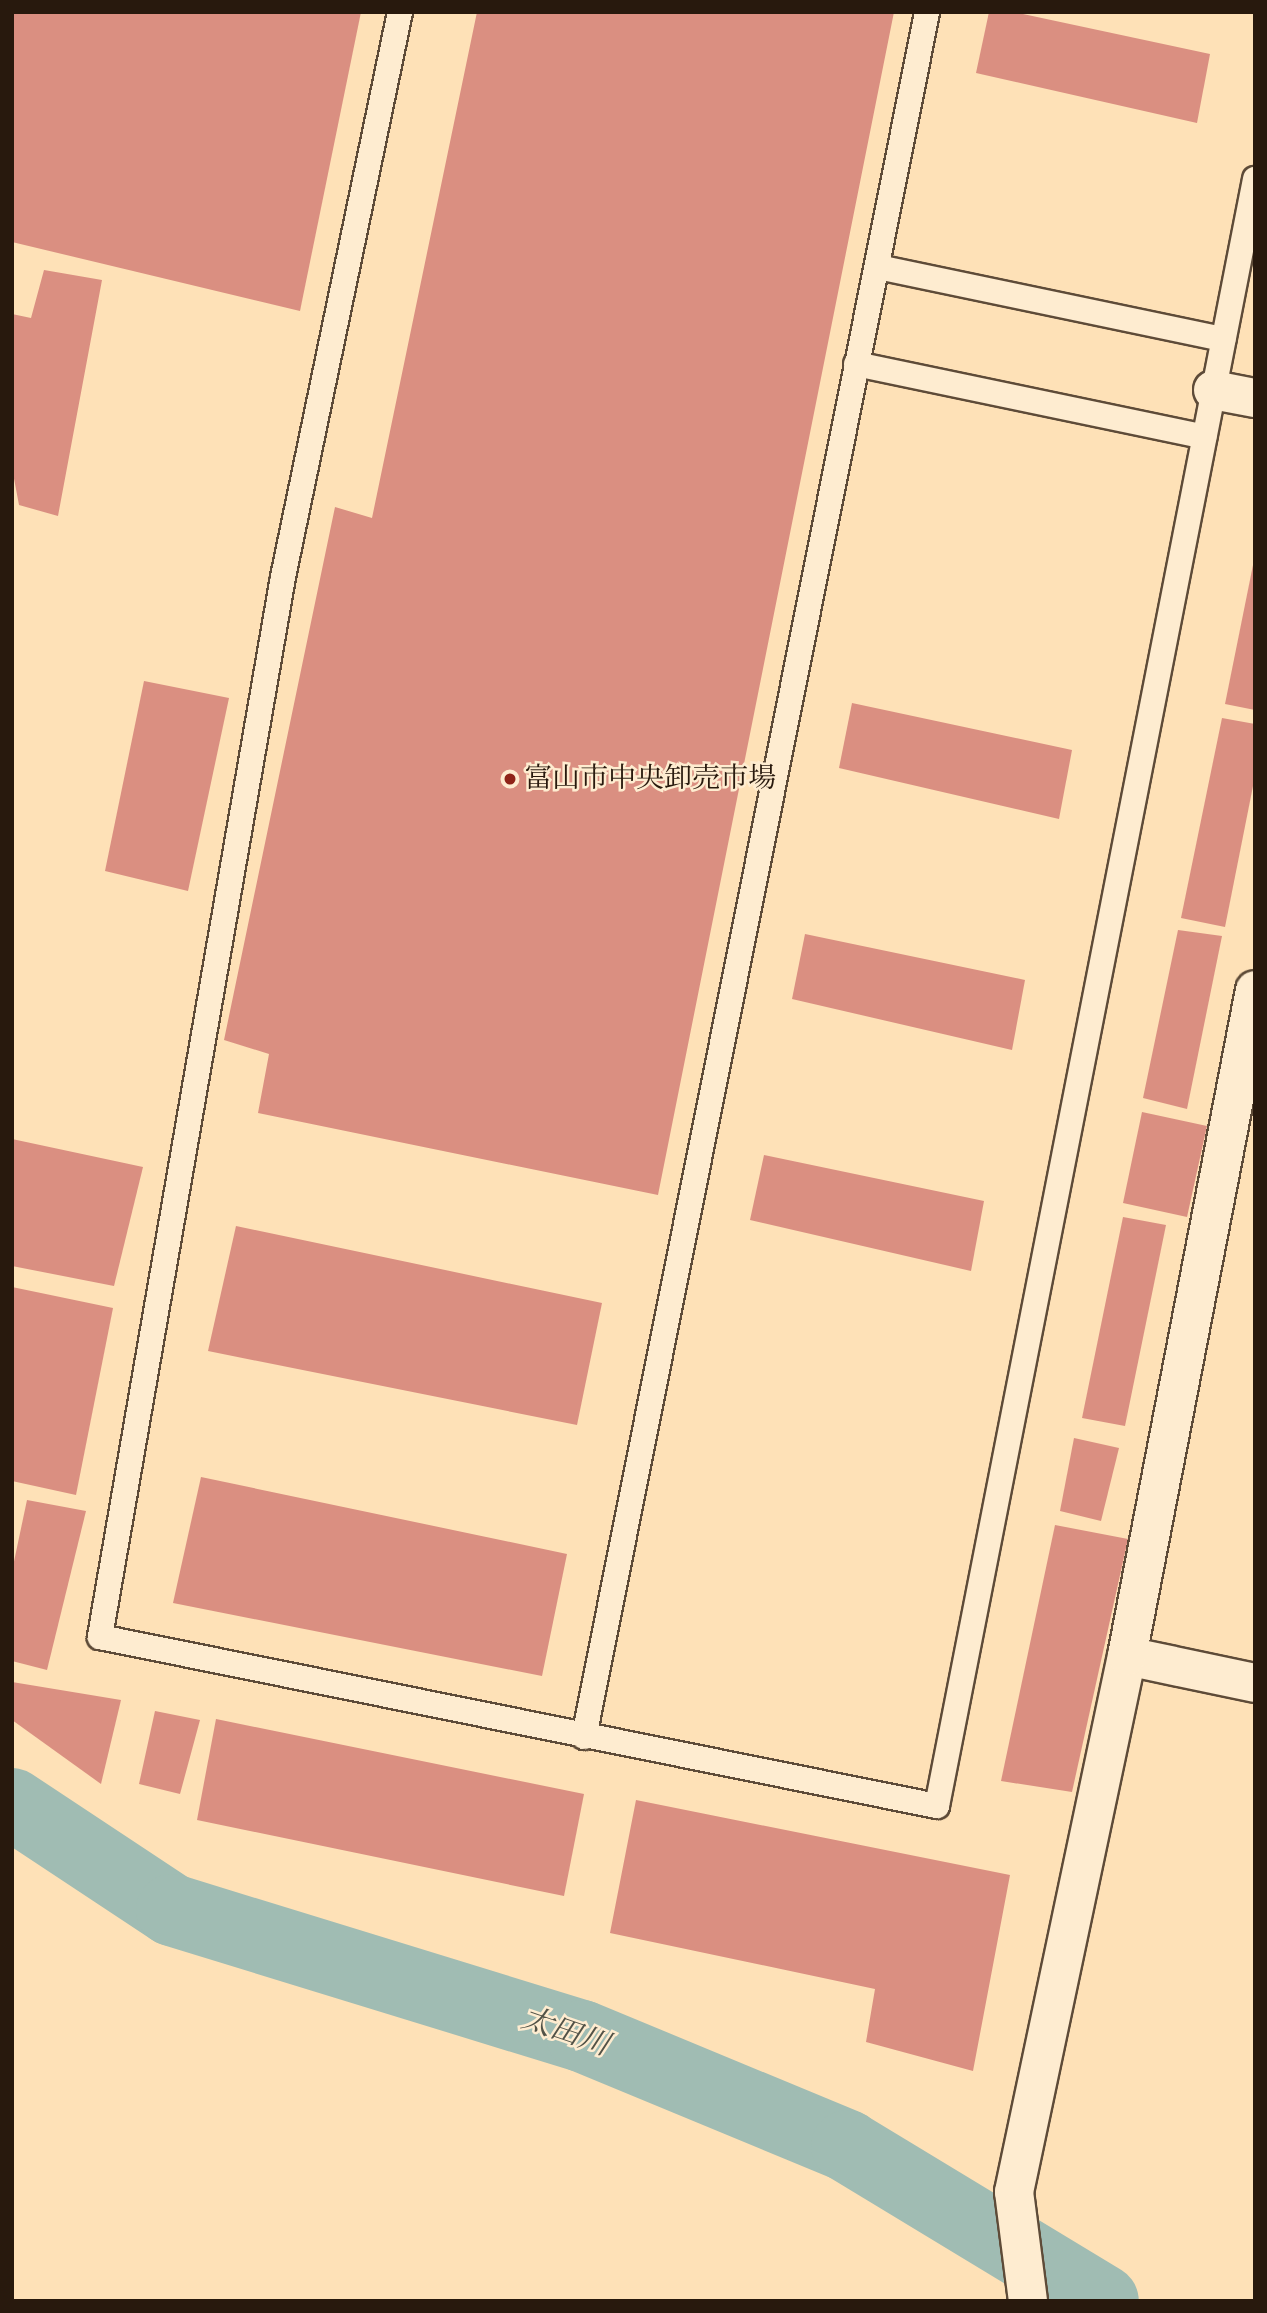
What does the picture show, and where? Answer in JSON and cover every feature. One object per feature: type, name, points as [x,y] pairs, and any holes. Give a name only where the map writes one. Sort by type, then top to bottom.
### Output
[{"type":"street","points":[[1213,390],[1255,398]]},
{"type":"street","points":[[1028,2301],[1014,2192],[1248,1065],[1255,990]]},
{"type":"street","points":[[1127,1656],[1255,1684]]},
{"type":"lane","points":[[400,12],[283,577],[100,1637],[583,1737],[937,1806],[1255,179]]},
{"type":"lane","points":[[583,1737],[928,12]]},
{"type":"lane","points":[[878,267],[1224,339]]},
{"type":"lane","points":[[856,364],[1204,437]]},
{"type":"building","points":[[12,12],[361,12],[300,311],[12,242]]},
{"type":"building","name":"富山市中央卸売市場","points":[[477,12],[894,12],[658,1195],[258,1113],[269,1054],[224,1040],[335,507],[372,518]]},
{"type":"building","points":[[989,12],[1014,12],[1210,54],[1197,123],[976,73]]},
{"type":"building","points":[[44,270],[102,280],[58,516],[19,505],[12,468],[12,314],[31,318]]},
{"type":"building","points":[[1255,560],[1255,710],[1225,704]]},
{"type":"building","points":[[144,681],[229,698],[188,891],[105,871]]},
{"type":"building","points":[[852,703],[1072,750],[1059,819],[839,768]]},
{"type":"building","points":[[1222,718],[1255,724],[1255,776],[1225,927],[1181,918]]},
{"type":"building","points":[[1178,930],[1222,936],[1187,1109],[1143,1098]]},
{"type":"building","points":[[805,934],[1025,980],[1012,1050],[792,999]]},
{"type":"building","points":[[1142,1112],[1207,1126],[1187,1217],[1123,1203]]},
{"type":"building","points":[[12,1139],[143,1167],[114,1286],[12,1266]]},
{"type":"building","points":[[764,1155],[984,1201],[971,1271],[750,1220]]},
{"type":"building","points":[[1123,1217],[1166,1225],[1125,1426],[1082,1418]]},
{"type":"building","points":[[236,1226],[602,1303],[577,1425],[208,1351]]},
{"type":"building","points":[[12,1287],[113,1308],[76,1495],[12,1481]]},
{"type":"building","points":[[1074,1438],[1119,1448],[1101,1521],[1060,1511]]},
{"type":"building","points":[[201,1477],[567,1554],[542,1676],[173,1603]]},
{"type":"building","points":[[27,1500],[86,1511],[47,1670],[12,1661],[12,1571]]},
{"type":"building","points":[[1055,1525],[1128,1539],[1072,1792],[1001,1781]]},
{"type":"building","points":[[12,1682],[121,1700],[101,1784],[12,1720]]},
{"type":"building","points":[[155,1711],[200,1720],[180,1794],[139,1784]]},
{"type":"building","points":[[216,1719],[584,1794],[564,1896],[197,1820]]},
{"type":"building","points":[[636,1800],[1010,1875],[973,2071],[866,2042],[875,1989],[610,1933]]},
{"type":"waterway","name":"太田川","points":[[12,1804],[172,1910],[582,2036],[847,2146],[1103,2301]]},
{"type":"place","name":"富山市中央卸売市場","points":[[510,779]]}]
